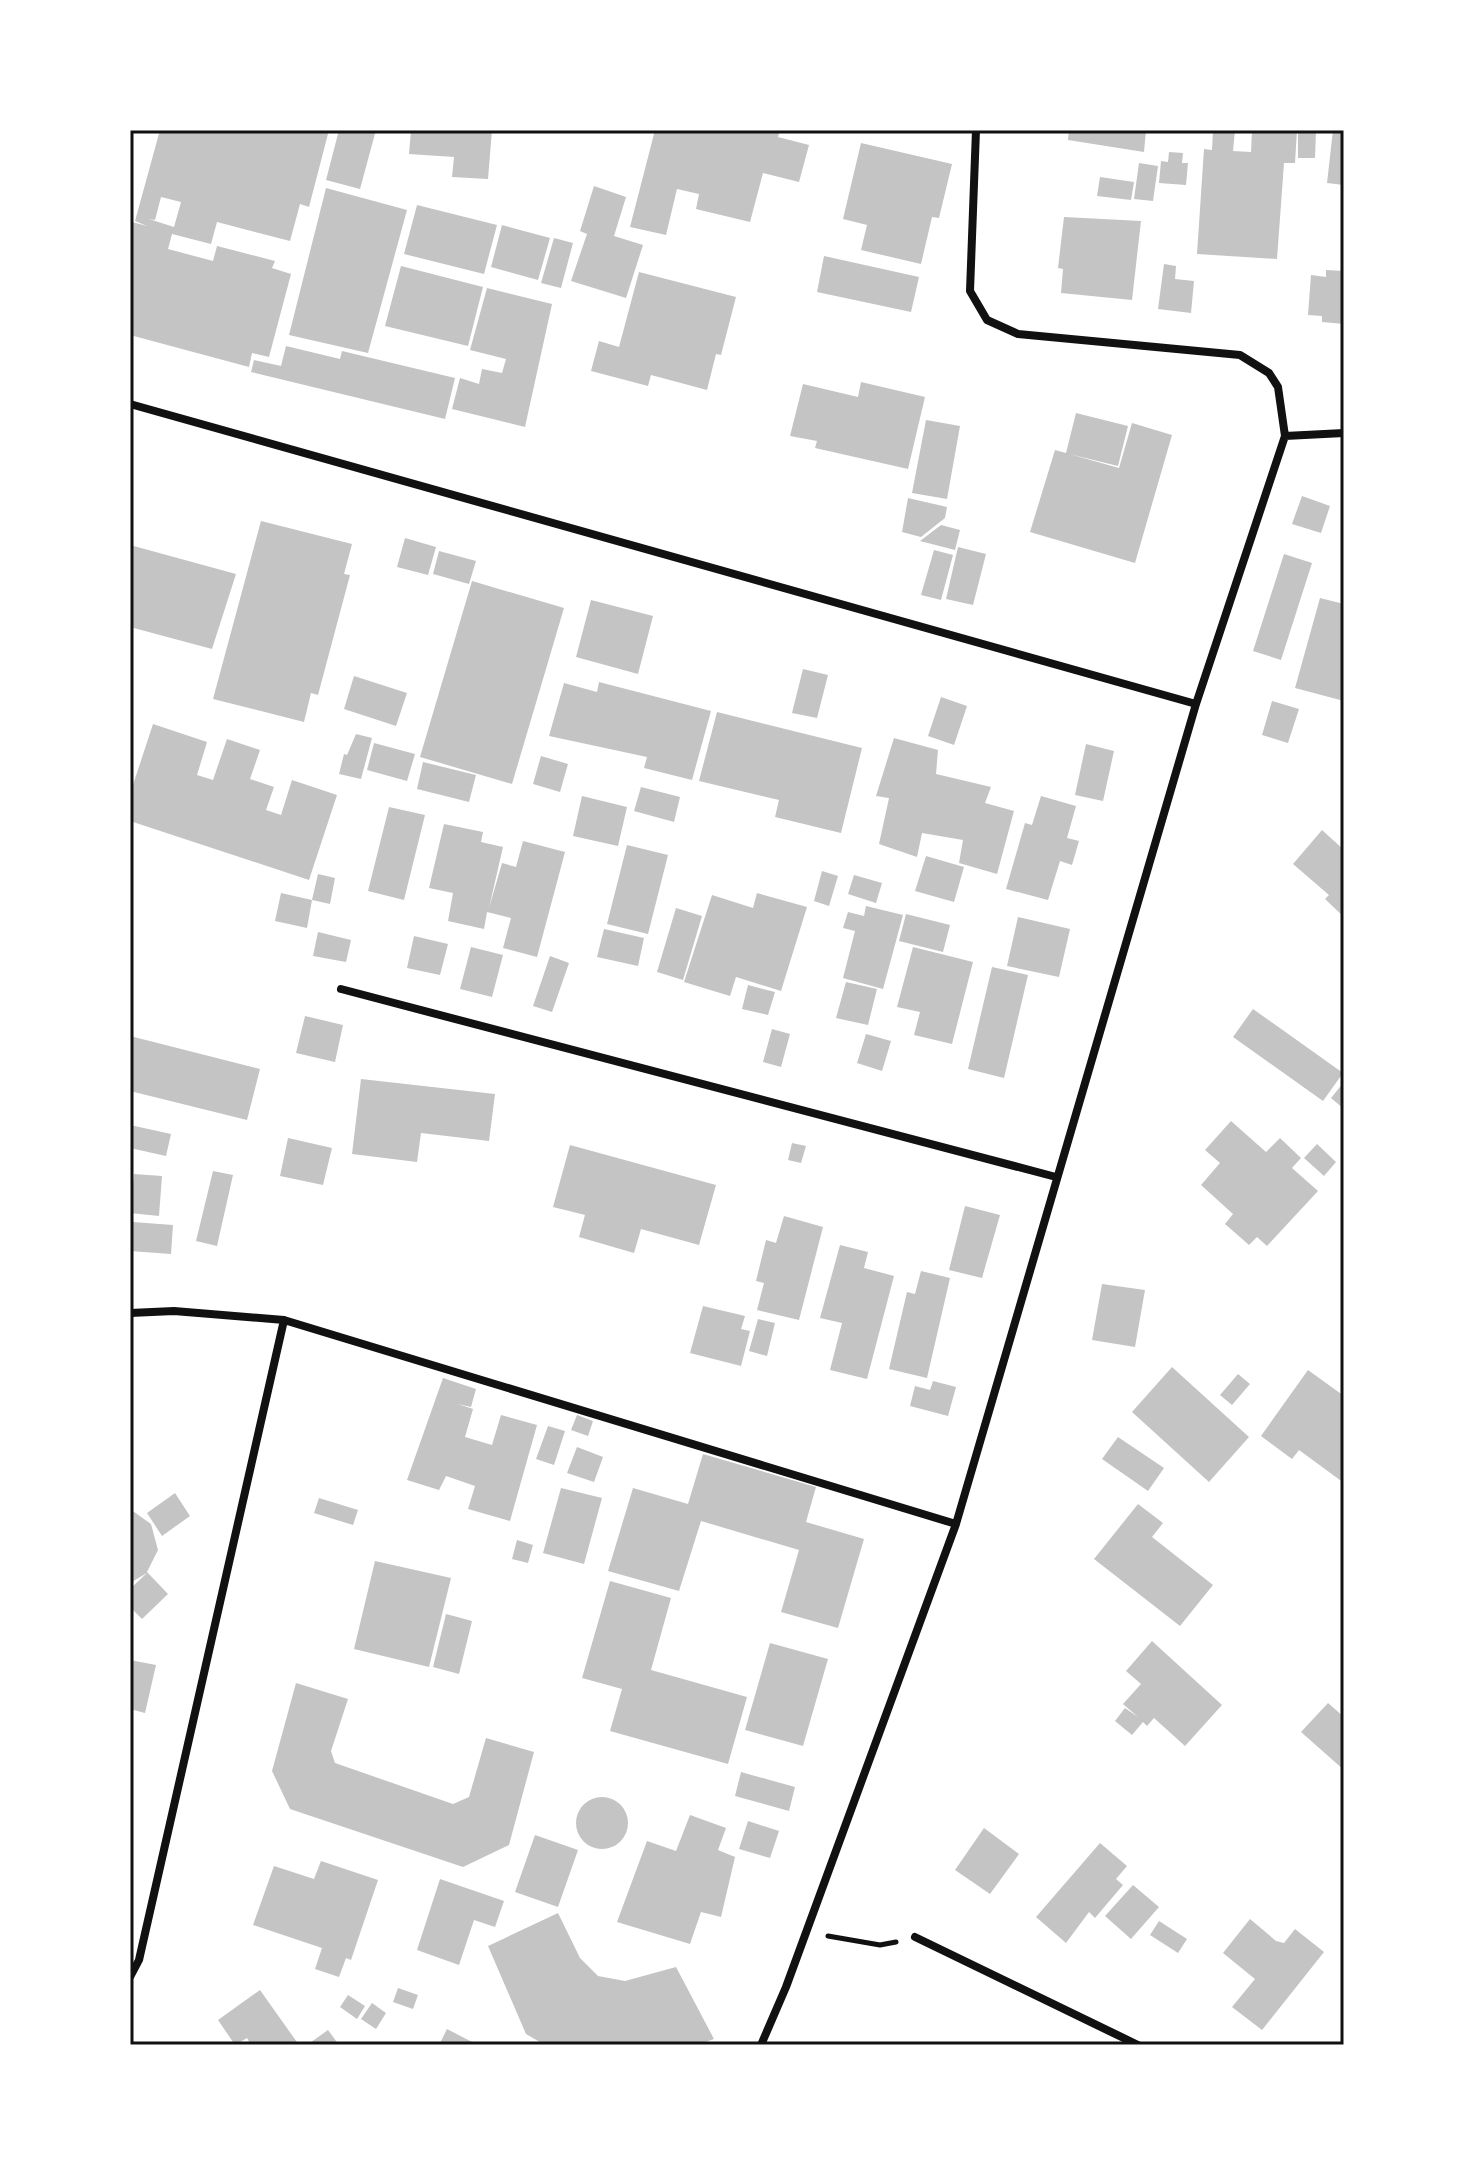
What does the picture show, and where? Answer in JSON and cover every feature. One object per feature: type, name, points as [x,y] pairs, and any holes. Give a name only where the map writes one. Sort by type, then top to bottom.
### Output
[{"type":"street","points":[[761,2045],[807,1932],[956,1524],[1196,704],[1285,436],[1278,387],[1262,368],[1240,355],[1018,334],[987,320],[970,291],[976,130]]},
{"type":"street","points":[[130,404],[1196,704]]},
{"type":"street","points":[[1285,436],[1344,433]]},
{"type":"street","points":[[341,989],[1056,1177]]},
{"type":"street","points":[[130,1313],[174,1311],[284,1320],[956,1524]]},
{"type":"street","points":[[130,1977],[139,1960],[284,1320]]},
{"type":"street","points":[[915,1937],[1138,2045]]},
{"type":"path","points":[[807,1932],[880,1945],[915,1937]]},
{"type":"building","points":[[160,130],[329,130],[309,207],[300,204],[290,241],[217,222],[211,244],[172,234],[168,249],[213,261],[217,246],[275,261],[272,268],[291,274],[269,357],[252,353],[249,367],[130,335],[130,229],[132,222],[147,226],[135,221]],"holes":[[[161,197],[181,202],[174,227],[149,219],[155,220]]]},
{"type":"building","points":[[339,130],[376,130],[360,189],[326,180]]},
{"type":"building","points":[[411,130],[492,130],[488,179],[452,177],[454,157],[409,154]]},
{"type":"building","points":[[655,130],[780,130],[778,137],[809,145],[799,182],[763,173],[750,222],[696,209],[699,194],[677,189],[666,235],[630,227]]},
{"type":"building","points":[[1069,130],[1146,130],[1144,152],[1068,140]]},
{"type":"building","points":[[1213,130],[1235,130],[1233,151],[1251,152],[1252,130],[1297,130],[1295,163],[1284,163],[1277,259],[1197,254],[1204,149],[1212,150]]},
{"type":"building","points":[[1298,130],[1316,130],[1315,158],[1298,158]]},
{"type":"building","points":[[1333,130],[1344,130],[1344,185],[1327,183]]},
{"type":"building","points":[[861,143],[952,164],[939,218],[932,217],[921,264],[861,250],[867,225],[843,219]]},
{"type":"building","points":[[1169,152],[1183,153],[1182,163],[1188,163],[1186,185],[1159,183],[1161,161],[1168,162]]},
{"type":"building","points":[[1139,163],[1158,166],[1153,201],[1134,199]]},
{"type":"building","points":[[1100,177],[1134,182],[1131,200],[1097,196]]},
{"type":"building","points":[[594,186],[626,197],[614,236],[643,245],[626,298],[571,281],[587,234],[580,231]]},
{"type":"building","points":[[326,188],[407,210],[368,353],[289,335]]},
{"type":"building","points":[[417,205],[497,225],[484,274],[404,254]]},
{"type":"building","points":[[1064,217],[1141,221],[1132,300],[1061,293],[1063,269],[1058,268]]},
{"type":"building","points":[[502,225],[550,238],[538,280],[491,267]]},
{"type":"building","points":[[554,238],[573,243],[561,288],[541,283]]},
{"type":"building","points":[[824,256],[919,277],[911,312],[817,292]]},
{"type":"building","points":[[1164,264],[1176,266],[1175,279],[1194,281],[1191,313],[1158,309]]},
{"type":"building","points":[[401,266],[483,287],[468,346],[385,326]]},
{"type":"building","points":[[1326,270],[1344,271],[1344,324],[1322,322],[1322,316],[1308,315],[1311,275],[1326,277]]},
{"type":"building","points":[[639,272],[736,297],[721,355],[716,354],[707,390],[651,375],[648,386],[591,371],[599,341],[619,347]]},
{"type":"building","points":[[487,288],[552,304],[525,427],[452,409],[460,378],[479,384],[482,369],[502,373],[506,359],[470,350]]},
{"type":"building","points":[[286,346],[340,359],[342,351],[455,378],[445,419],[251,372],[254,360],[281,366]]},
{"type":"building","points":[[861,382],[925,397],[908,469],[815,448],[817,441],[790,436],[803,384],[858,397]]},
{"type":"building","points":[[1076,413],[1128,426],[1118,466],[1069,454],[1119,468],[1132,423],[1172,435],[1135,563],[1030,532],[1055,450],[1066,453]]},
{"type":"building","points":[[926,420],[960,426],[947,499],[912,493]]},
{"type":"building","points":[[1302,496],[1330,506],[1321,533],[1292,524]]},
{"type":"building","points":[[908,498],[947,507],[945,518],[921,537],[902,532]]},
{"type":"building","points":[[261,521],[352,544],[344,574],[350,575],[318,695],[311,693],[304,722],[213,699]]},
{"type":"building","points":[[941,525],[960,530],[955,550],[920,541]]},
{"type":"building","points":[[405,538],[436,547],[428,575],[397,567]]},
{"type":"building","points":[[130,545],[236,574],[212,649],[130,627]]},
{"type":"building","points":[[958,547],[986,554],[973,605],[946,599]]},
{"type":"building","points":[[934,550],[953,555],[941,600],[921,595]]},
{"type":"building","points":[[439,551],[476,561],[469,584],[433,574]]},
{"type":"building","points":[[1284,554],[1312,563],[1281,660],[1253,651]]},
{"type":"building","points":[[472,581],[564,608],[512,784],[420,757]]},
{"type":"building","points":[[1320,598],[1344,604],[1344,701],[1295,688]]},
{"type":"building","points":[[591,600],[653,616],[638,674],[576,657]]},
{"type":"building","points":[[803,669],[828,675],[817,718],[792,713]]},
{"type":"building","points":[[354,676],[407,693],[396,726],[344,709]]},
{"type":"building","points":[[599,682],[711,711],[692,780],[644,768],[647,757],[549,736],[564,683],[597,692]]},
{"type":"building","points":[[941,697],[967,706],[954,745],[928,736]]},
{"type":"building","points":[[1272,701],[1299,709],[1288,743],[1262,735]]},
{"type":"building","points":[[717,712],[862,748],[841,833],[775,817],[779,800],[699,781]]},
{"type":"building","points":[[153,724],[207,742],[197,775],[213,780],[227,739],[260,750],[250,779],[274,787],[266,810],[281,815],[292,780],[337,795],[309,880],[130,821],[130,794]]},
{"type":"building","points":[[356,734],[372,738],[361,779],[339,774],[344,754],[347,755]]},
{"type":"building","points":[[894,738],[938,750],[936,774],[991,787],[985,803],[1014,811],[997,874],[959,863],[963,840],[922,833],[917,857],[879,844],[889,798],[876,796]]},
{"type":"building","points":[[374,743],[415,754],[407,781],[367,770]]},
{"type":"building","points":[[1086,744],[1114,751],[1103,801],[1075,795]]},
{"type":"building","points":[[541,756],[568,764],[560,792],[533,784]]},
{"type":"building","points":[[423,762],[476,775],[469,802],[417,789]]},
{"type":"building","points":[[641,787],[680,797],[674,822],[634,811]]},
{"type":"building","points":[[582,796],[627,807],[618,846],[573,836]]},
{"type":"building","points":[[1041,796],[1076,806],[1067,838],[1079,841],[1072,865],[1060,861],[1048,900],[1006,889],[1025,823],[1032,825]]},
{"type":"building","points":[[389,807],[425,815],[404,900],[368,891]]},
{"type":"building","points":[[444,824],[483,832],[481,842],[503,847],[489,908],[502,863],[516,867],[523,841],[565,852],[537,957],[503,948],[511,918],[487,912],[484,929],[448,921],[453,893],[429,888]]},
{"type":"building","points":[[1322,830],[1344,850],[1344,917],[1325,899],[1329,895],[1293,864]]},
{"type":"building","points":[[627,845],[668,855],[648,934],[607,924]]},
{"type":"building","points":[[926,856],[964,867],[954,902],[915,891]]},
{"type":"building","points":[[822,871],[838,876],[829,906],[814,901]]},
{"type":"building","points":[[318,874],[335,878],[330,904],[312,900]]},
{"type":"building","points":[[854,875],[882,883],[876,903],[848,894]]},
{"type":"building","points":[[281,893],[312,900],[307,928],[275,921]]},
{"type":"building","points":[[757,893],[807,907],[781,991],[736,977],[730,996],[684,982],[712,895],[753,908]]},
{"type":"building","points":[[866,906],[903,915],[883,989],[843,978],[855,931],[843,928],[848,912],[864,916]]},
{"type":"building","points":[[676,908],[702,916],[683,980],[657,972]]},
{"type":"building","points":[[906,914],[950,925],[943,952],[899,941]]},
{"type":"building","points":[[1018,917],[1070,929],[1059,977],[1007,966]]},
{"type":"building","points":[[604,929],[644,938],[638,966],[597,957]]},
{"type":"building","points":[[318,932],[351,940],[346,962],[313,956]]},
{"type":"building","points":[[414,936],[448,944],[440,975],[407,968]]},
{"type":"building","points":[[471,947],[503,955],[492,997],[460,989]]},
{"type":"building","points":[[913,947],[973,962],[952,1044],[914,1035],[920,1012],[897,1007]]},
{"type":"building","points":[[550,956],[569,963],[552,1012],[533,1006]]},
{"type":"building","points":[[992,967],[1028,975],[1004,1078],[968,1069]]},
{"type":"building","points":[[846,982],[877,989],[868,1025],[836,1018]]},
{"type":"building","points":[[748,985],[775,992],[768,1015],[742,1009]]},
{"type":"building","points":[[1253,1009],[1343,1073],[1323,1101],[1233,1037]]},
{"type":"building","points":[[305,1016],[343,1025],[335,1062],[296,1053]]},
{"type":"building","points":[[772,1029],[790,1034],[781,1067],[763,1062]]},
{"type":"building","points":[[866,1034],[891,1041],[882,1071],[857,1063]]},
{"type":"building","points":[[130,1036],[260,1069],[247,1120],[130,1091]]},
{"type":"building","points":[[361,1079],[495,1094],[489,1141],[421,1133],[417,1162],[352,1154]]},
{"type":"building","points":[[1344,1082],[1344,1109],[1331,1098]]},
{"type":"building","points":[[1231,1121],[1266,1152],[1280,1138],[1301,1158],[1292,1168],[1318,1191],[1267,1246],[1257,1237],[1249,1245],[1225,1224],[1233,1214],[1201,1185],[1220,1163],[1205,1150]]},
{"type":"building","points":[[130,1125],[171,1134],[166,1156],[130,1148]]},
{"type":"building","points":[[288,1138],[332,1148],[323,1185],[280,1176]]},
{"type":"building","points":[[792,1143],[806,1146],[801,1163],[788,1160]]},
{"type":"building","points":[[1317,1144],[1336,1162],[1324,1176],[1304,1158]]},
{"type":"building","points":[[570,1145],[716,1185],[699,1245],[641,1229],[634,1253],[579,1237],[585,1215],[553,1207]]},
{"type":"building","points":[[213,1171],[233,1175],[217,1246],[196,1241]]},
{"type":"building","points":[[134,1174],[162,1176],[159,1216],[130,1213]]},
{"type":"building","points":[[965,1206],[1000,1215],[982,1278],[949,1270]]},
{"type":"building","points":[[784,1216],[823,1227],[799,1320],[757,1310],[764,1283],[756,1281],[766,1240],[776,1243]]},
{"type":"building","points":[[133,1222],[173,1225],[171,1254],[130,1251]]},
{"type":"building","points":[[840,1245],[868,1252],[864,1268],[894,1276],[867,1379],[830,1370],[842,1323],[820,1318]]},
{"type":"building","points":[[921,1271],[950,1278],[927,1378],[889,1369],[907,1292],[915,1294]]},
{"type":"building","points":[[1102,1284],[1145,1290],[1135,1347],[1092,1340]]},
{"type":"building","points":[[703,1306],[745,1316],[741,1329],[750,1331],[741,1366],[690,1353]]},
{"type":"building","points":[[758,1319],[775,1323],[767,1356],[749,1351]]},
{"type":"building","points":[[1172,1367],[1249,1437],[1209,1482],[1132,1412]]},
{"type":"building","points":[[1308,1370],[1344,1396],[1344,1483],[1299,1450],[1292,1459],[1261,1436]]},
{"type":"building","points":[[1238,1374],[1250,1384],[1232,1405],[1220,1395]]},
{"type":"building","points":[[443,1378],[476,1389],[471,1407],[458,1404],[473,1409],[465,1437],[492,1445],[501,1415],[537,1425],[510,1521],[468,1509],[475,1486],[446,1476],[439,1490],[407,1480]]},
{"type":"building","points":[[933,1381],[956,1387],[948,1416],[910,1406],[915,1386],[930,1390]]},
{"type":"building","points":[[577,1415],[593,1421],[588,1436],[571,1430]]},
{"type":"building","points":[[548,1426],[565,1431],[554,1465],[536,1459]]},
{"type":"building","points":[[1118,1437],[1164,1468],[1148,1491],[1102,1459]]},
{"type":"building","points":[[577,1447],[603,1457],[594,1482],[567,1473]]},
{"type":"building","points":[[703,1454],[816,1487],[806,1522],[864,1539],[838,1628],[781,1612],[799,1550],[701,1521],[679,1591],[608,1571],[633,1488],[688,1504]]},
{"type":"building","points":[[561,1488],[602,1498],[584,1564],[543,1553]]},
{"type":"building","points":[[175,1493],[190,1516],[162,1536],[147,1513]]},
{"type":"building","points":[[319,1498],[358,1510],[353,1525],[314,1513]]},
{"type":"building","points":[[1138,1504],[1163,1523],[1152,1537],[1213,1585],[1180,1626],[1094,1559]]},
{"type":"building","points":[[130,1509],[151,1524],[158,1550],[147,1572],[168,1594],[142,1619],[130,1607],[130,1589],[147,1573],[130,1583]]},
{"type":"building","points":[[517,1540],[533,1545],[528,1563],[512,1559]]},
{"type":"building","points":[[375,1561],[451,1578],[429,1667],[354,1649]]},
{"type":"building","points":[[610,1581],[671,1598],[651,1670],[747,1697],[728,1764],[610,1731],[622,1689],[582,1678]]},
{"type":"building","points":[[446,1614],[472,1621],[459,1674],[433,1667]]},
{"type":"building","points":[[1152,1641],[1222,1705],[1185,1746],[1154,1718],[1147,1726],[1143,1722],[1132,1735],[1115,1721],[1125,1708],[1138,1717],[1123,1704],[1141,1684],[1126,1671]]},
{"type":"building","points":[[770,1643],[828,1659],[803,1746],[745,1730]]},
{"type":"building","points":[[130,1660],[156,1665],[145,1713],[130,1709]]},
{"type":"building","points":[[296,1683],[348,1699],[331,1751],[335,1763],[453,1804],[469,1797],[486,1738],[534,1752],[509,1845],[463,1867],[290,1809],[272,1771]]},
{"type":"building","points":[[1328,1703],[1344,1717],[1344,1770],[1301,1732]]},
{"type":"building","points":[[741,1772],[795,1787],[789,1811],[735,1796]]},
{"type":"building","points":[[602,1797],[620,1805],[628,1823],[620,1841],[602,1849],[584,1841],[576,1823],[584,1805]]},
{"type":"building","points":[[690,1815],[726,1828],[718,1850],[735,1857],[721,1917],[701,1912],[690,1944],[617,1922],[647,1841],[676,1851]]},
{"type":"building","points":[[748,1821],[779,1831],[770,1858],[739,1849]]},
{"type":"building","points":[[984,1828],[1019,1854],[990,1894],[955,1870]]},
{"type":"building","points":[[535,1835],[578,1850],[558,1907],[515,1892]]},
{"type":"building","points":[[1100,1843],[1127,1866],[1116,1879],[1123,1885],[1095,1918],[1089,1912],[1066,1943],[1036,1917]]},
{"type":"building","points":[[321,1861],[378,1880],[351,1960],[346,1958],[339,1977],[315,1969],[322,1948],[253,1925],[274,1866],[314,1879]]},
{"type":"building","points":[[440,1879],[504,1901],[495,1927],[474,1920],[459,1965],[417,1950]]},
{"type":"building","points":[[1133,1885],[1159,1907],[1131,1939],[1105,1916]]},
{"type":"building","points":[[558,1913],[580,1958],[598,1976],[625,1981],[676,1967],[714,2039],[697,2045],[545,2045],[526,2034],[488,1946]]},
{"type":"building","points":[[1250,1919],[1276,1941],[1284,1943],[1295,1929],[1324,1952],[1262,2030],[1232,2007],[1255,1979],[1223,1953]]},
{"type":"building","points":[[1159,1921],[1187,1939],[1178,1953],[1150,1935]]},
{"type":"building","points":[[398,1988],[418,1995],[413,2009],[393,2002]]},
{"type":"building","points":[[260,1990],[299,2045],[251,2045],[247,2038],[235,2045],[218,2020]]},
{"type":"building","points":[[348,1995],[365,2006],[357,2019],[340,2007]]},
{"type":"building","points":[[372,2003],[386,2013],[376,2029],[361,2019]]},
{"type":"building","points":[[447,2029],[478,2045],[439,2045]]},
{"type":"building","points":[[328,2030],[339,2045],[307,2045]]}]
